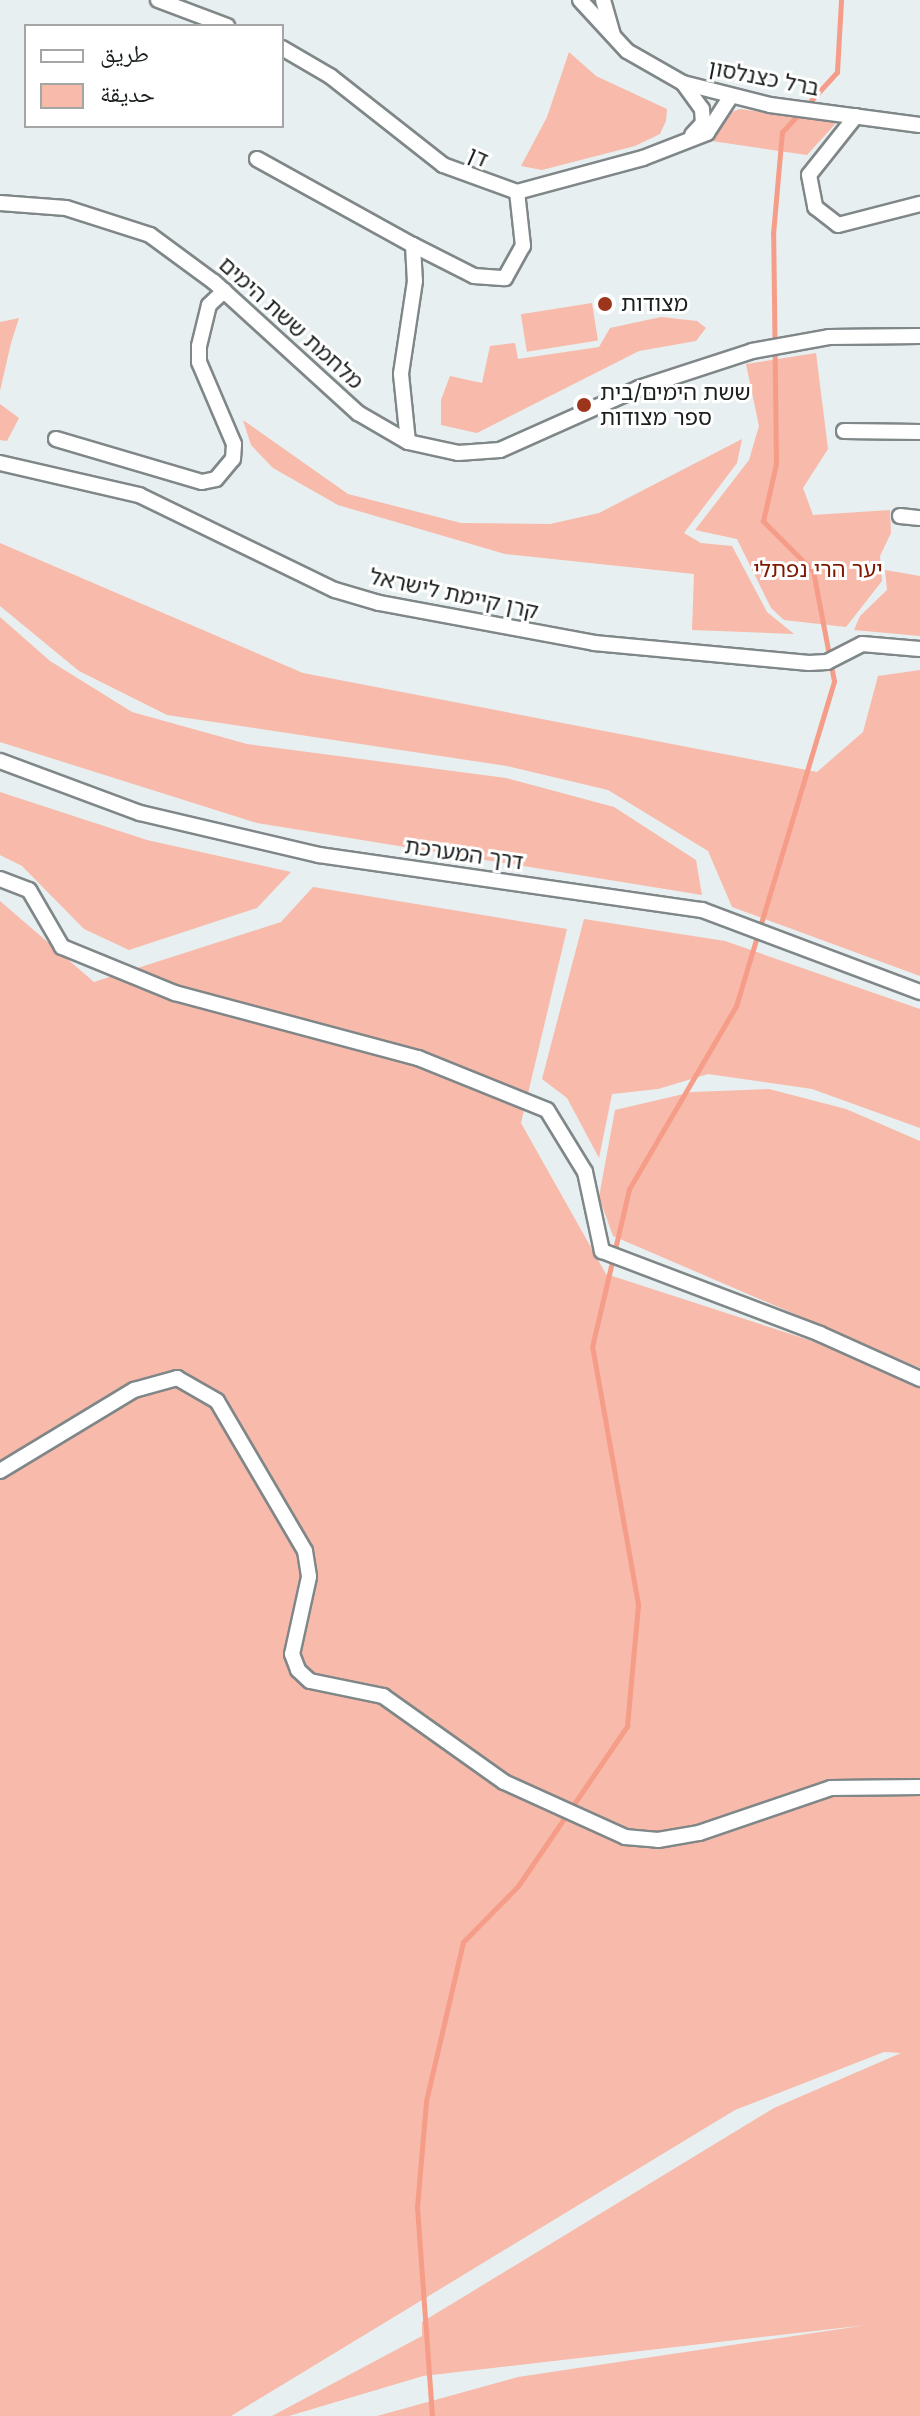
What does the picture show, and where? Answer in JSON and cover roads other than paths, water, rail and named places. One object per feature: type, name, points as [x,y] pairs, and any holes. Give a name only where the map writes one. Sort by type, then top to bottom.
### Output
[{"type":"street","points":[[158,0],[222,24]]},
{"type":"street","name":"ברל כצנלסון","points":[[580,0],[613,37],[646,64],[683,83],[731,96],[920,125]]},
{"type":"street","points":[[603,0],[613,37]]},
{"type":"street","name":"דן","points":[[284,49],[330,76],[443,165],[517,192]]},
{"type":"street","points":[[683,83],[702,109],[703,123],[687,140]]},
{"type":"street","points":[[257,159],[474,276],[505,278],[523,246],[517,192],[707,133],[731,96]]},
{"type":"street","points":[[856,116],[809,175],[815,207],[838,225],[920,204]]},
{"type":"street","name":"מלחמת ששת הימים","points":[[0,203],[66,208],[150,235],[224,291],[329,392],[408,442],[458,453],[500,450],[639,388],[752,351],[873,334],[920,336]]},
{"type":"street","points":[[408,442],[401,374],[416,273],[413,245]]},
{"type":"street","points":[[56,439],[202,482],[216,479],[233,459],[234,444],[199,362],[199,346],[209,305],[224,291]]},
{"type":"street","points":[[844,431],[920,432]]},
{"type":"street","name":"קרן קיימת לישראל","points":[[0,463],[139,495],[335,590],[409,610],[594,643],[809,663],[827,662],[862,644],[920,649]]},
{"type":"street","points":[[900,516],[920,518]]},
{"type":"street","name":"דרך המערכת","points":[[0,761],[140,813],[319,855],[702,910],[920,992]]},
{"type":"street","points":[[0,879],[29,890],[62,947],[175,993],[418,1058],[547,1110],[585,1172],[602,1251],[820,1334],[920,1379]]},
{"type":"street","points":[[0,1471],[134,1390],[177,1378],[217,1401],[305,1551],[309,1577],[292,1654],[298,1670],[310,1681],[383,1696],[504,1782],[625,1837],[658,1840],[699,1833],[831,1788],[920,1787]]},
{"type":"waterway","points":[[806,106],[837,72],[841,0]]},
{"type":"waterway","points":[[432,2416],[417,2207],[426,2101],[463,1942],[518,1886],[627,1726],[638,1604],[592,1347],[629,1189],[736,1006],[834,681],[813,571],[763,521],[776,464],[773,234],[782,132],[800,113]]},
{"type":"place","name":"מצודות","points":[[605,304]]},
{"type":"place","name":"ששת הימים/בית ספר מצודות","points":[[584,405]]},
{"type":"park label","name":"יער הרי נפתלי","points":[[818,570]]}]
